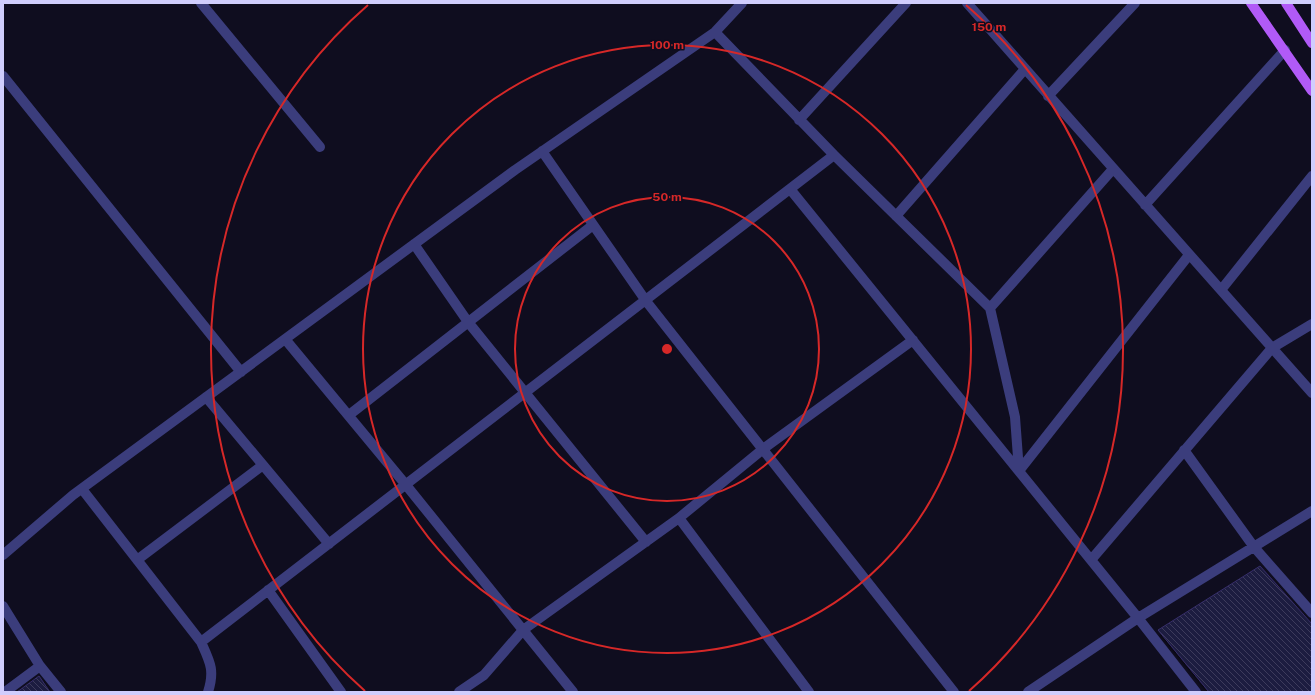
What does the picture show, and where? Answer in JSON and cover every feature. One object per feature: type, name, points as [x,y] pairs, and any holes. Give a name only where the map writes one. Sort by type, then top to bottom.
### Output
[{"type":"main road","points":[[1286,3],[1312,43]]},
{"type":"main road","points":[[1254,4],[1312,91]]},
{"type":"street","points":[[201,3],[320,147]]},
{"type":"street","points":[[3,555],[82,488],[414,244],[515,170],[715,32],[742,3]]},
{"type":"street","points":[[799,120],[906,3]]},
{"type":"street","points":[[967,3],[1312,393]]},
{"type":"street","points":[[1048,96],[1135,3]]},
{"type":"street","points":[[715,32],[799,120],[990,308],[1015,417],[1019,471]]},
{"type":"street","points":[[1145,205],[1284,50]]},
{"type":"street","points":[[896,216],[1024,69]]},
{"type":"street","points":[[3,76],[240,372]]},
{"type":"street","points":[[542,151],[646,301],[954,692]]},
{"type":"street","points":[[201,642],[834,155]]},
{"type":"street","points":[[990,308],[1113,168]]},
{"type":"street","points":[[1221,290],[1312,176]]},
{"type":"street","points":[[790,189],[1138,618],[1196,692]]},
{"type":"street","points":[[348,415],[593,225]]},
{"type":"street","points":[[414,244],[468,322],[646,542]]},
{"type":"street","points":[[1019,471],[1189,255]]},
{"type":"street","points":[[1091,560],[1272,348],[1312,324]]},
{"type":"street","points":[[285,339],[406,485],[572,692]]},
{"type":"street","points":[[459,692],[484,675],[523,630],[679,518],[763,449],[913,340]]},
{"type":"street","points":[[206,397],[329,544]]},
{"type":"street","points":[[1184,450],[1254,547],[1312,613]]},
{"type":"street","points":[[137,560],[263,465]]},
{"type":"street","points":[[82,488],[201,642],[212,664],[212,681],[208,692]]},
{"type":"street","points":[[1028,692],[1138,618],[1312,511]]},
{"type":"street","points":[[679,518],[809,692]]},
{"type":"street","points":[[268,590],[341,692]]},
{"type":"street","points":[[3,606],[40,666],[60,692]]},
{"type":"street","points":[[5,692],[40,666]]},
{"type":"building","points":[[1260,566],[1312,624],[1312,692],[1209,692],[1158,630]]},
{"type":"building","points":[[39,676],[50,692],[17,692]]}]
